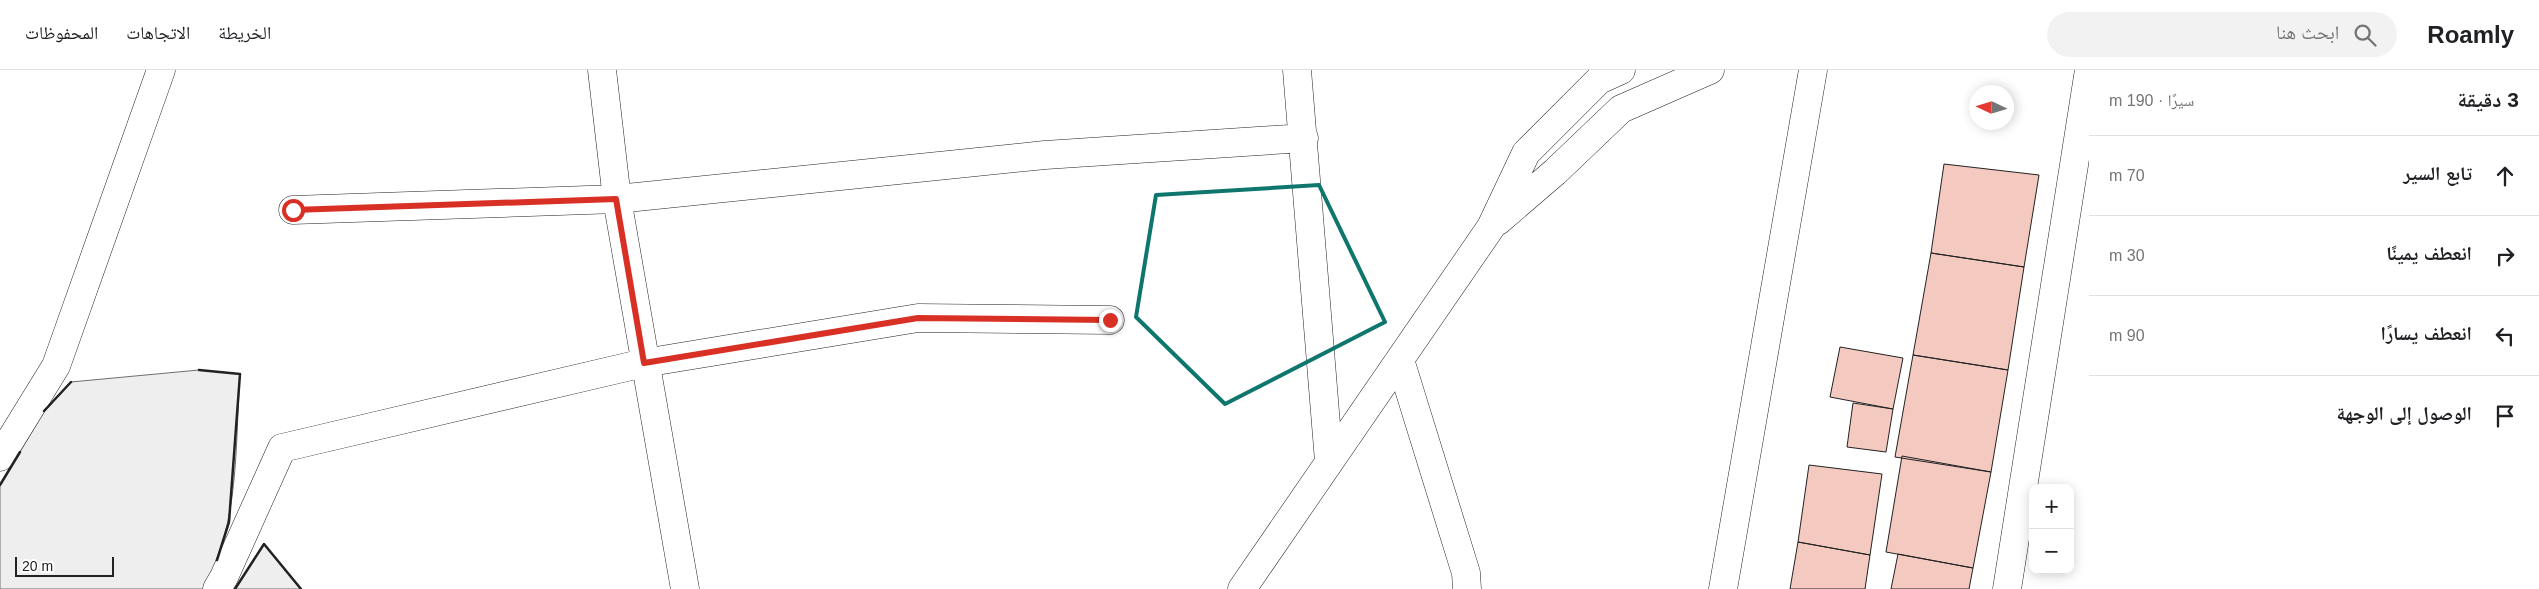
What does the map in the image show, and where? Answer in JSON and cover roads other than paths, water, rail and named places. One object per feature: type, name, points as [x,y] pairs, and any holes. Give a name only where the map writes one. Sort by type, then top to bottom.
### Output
[{"type":"street","points":[[0,458],[10,426],[56,366],[161,70]]},
{"type":"street","points":[[602,70],[616,199],[685,589]]},
{"type":"street","points":[[1297,70],[1329,461]]},
{"type":"street","points":[[1242,589],[1491,227],[1526,153],[1599,80],[1621,70]]},
{"type":"street","points":[[1491,227],[1555,172],[1621,109],[1710,70]]},
{"type":"street","points":[[1723,589],[1813,70]]},
{"type":"street","points":[[2008,589],[2089,70]]},
{"type":"street","points":[[293,210],[616,199],[1045,155],[1304,138]]},
{"type":"street","points":[[217,589],[282,448],[644,363],[918,318],[1110,320]]},
{"type":"street","points":[[1400,360],[1466,572],[1467,589]]}]
